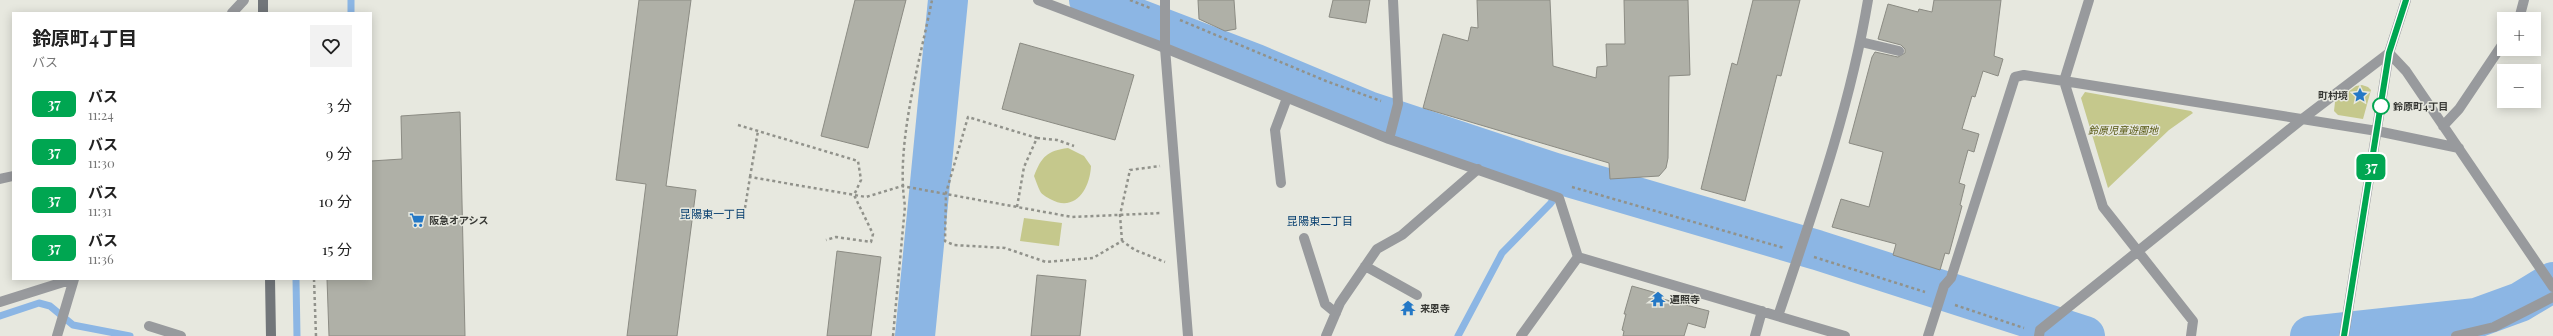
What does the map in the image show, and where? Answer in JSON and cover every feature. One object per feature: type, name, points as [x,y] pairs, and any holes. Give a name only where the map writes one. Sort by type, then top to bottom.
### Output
[{"type":"main road","points":[[263,0],[263,12]]},
{"type":"main road","points":[[270,280],[271,336]]},
{"type":"street","points":[[233,12],[244,0]]},
{"type":"street","points":[[1038,0],[1165,48],[1389,139],[1558,198],[1578,257]]},
{"type":"street","points":[[1165,0],[1165,48],[1188,336]]},
{"type":"street","points":[[1389,139],[1397,107],[1393,0]]},
{"type":"street","points":[[1778,316],[1812,217],[1861,42],[1868,0]]},
{"type":"street","points":[[2089,0],[2064,81],[2103,207],[2193,321],[2191,336]]},
{"type":"street","points":[[2344,336],[2389,53],[2406,0]]},
{"type":"street","points":[[2521,12],[2524,0]]},
{"type":"street","points":[[1861,42],[1899,51]]},
{"type":"street","points":[[2444,126],[2459,109],[2497,52]]},
{"type":"street","points":[[2039,333],[2301,120],[2389,53]]},
{"type":"street","points":[[2389,53],[2406,71],[2553,287]]},
{"type":"street","points":[[1928,336],[1944,286],[1951,278],[2015,77],[2024,74],[2301,120],[2377,131],[2459,148]]},
{"type":"street","points":[[1281,183],[1275,130],[1288,98]]},
{"type":"street","points":[[1326,336],[1340,302],[1377,249],[1402,235],[1478,169]]},
{"type":"street","points":[[0,179],[12,176]]},
{"type":"street","points":[[1304,238],[1325,304],[1336,313]]},
{"type":"street","points":[[1578,257],[1846,336]]},
{"type":"street","points":[[1521,336],[1578,257]]},
{"type":"street","points":[[1365,266],[1417,295]]},
{"type":"street","points":[[0,302],[71,280]]},
{"type":"street","points":[[57,336],[74,280]]},
{"type":"street","points":[[2456,336],[2494,327],[2553,297]]},
{"type":"street","points":[[1755,336],[1762,311]]},
{"type":"street","points":[[149,326],[181,336]]},
{"type":"path","points":[[893,336],[905,206],[902,186],[904,146],[932,0]]},
{"type":"path","points":[[1130,0],[1326,81],[1397,107]]},
{"type":"path","points":[[1074,146],[1057,140],[1036,138],[968,117],[946,193],[945,241],[954,245],[1005,248],[1046,262],[1093,258],[1122,240]]},
{"type":"path","points":[[738,125],[858,161],[862,180],[854,195]]},
{"type":"path","points":[[746,208],[758,131]]},
{"type":"path","points":[[1017,207],[1024,167],[1036,138]]},
{"type":"path","points":[[1174,164],[1130,170],[1120,215],[1122,240],[1135,250],[1182,269]]},
{"type":"path","points":[[750,177],[866,197],[902,186],[1072,217],[1178,213]]},
{"type":"path","points":[[826,240],[836,237],[871,242],[873,234],[854,195]]},
{"type":"path","points":[[314,280],[316,336]]},
{"type":"green space","points":[[2362,85],[2371,90],[2363,119],[2338,115],[2334,111],[2335,102],[2356,86]]},
{"type":"green space","name":"鈴原児童遊園地","points":[[2085,92],[2191,111],[2193,113],[2169,130],[2108,188],[2081,98]]},
{"type":"green space","points":[[1068,148],[1084,156],[1091,166],[1090,175],[1088,183],[1080,196],[1074,201],[1059,203],[1042,194],[1034,176],[1046,156],[1055,151]]},
{"type":"green space","points":[[1024,218],[1062,223],[1059,246],[1020,241]]},
{"type":"building","points":[[639,0],[691,0],[666,186],[696,190],[677,336],[627,336],[646,184],[616,180]]},
{"type":"building","points":[[855,0],[906,0],[868,148],[821,136]]},
{"type":"building","points":[[1198,0],[1234,0],[1236,29],[1225,31],[1199,19]]},
{"type":"building","points":[[1333,0],[1370,0],[1366,23],[1329,17]]},
{"type":"building","points":[[1477,0],[1550,0],[1553,66],[1596,78],[1597,67],[1607,66],[1606,44],[1625,44],[1624,0],[1688,0],[1690,75],[1669,76],[1668,158],[1666,168],[1659,176],[1610,179],[1609,163],[1423,108],[1443,34],[1468,41],[1471,27],[1478,28]]},
{"type":"building","points":[[1753,0],[1800,0],[1781,76],[1777,75],[1745,201],[1701,189],[1732,63],[1737,65]]},
{"type":"building","points":[[1934,0],[2001,0],[1994,56],[2003,59],[1998,76],[1983,71],[1975,97],[1972,96],[1962,129],[1979,134],[1974,152],[1968,150],[1959,183],[1965,185],[1960,205],[1962,206],[1949,254],[1945,253],[1940,270],[1893,255],[1896,244],[1832,227],[1841,199],[1869,207],[1883,152],[1849,143],[1872,57],[1875,52],[1898,57],[1905,53],[1905,49],[1901,45],[1878,39],[1888,4],[1918,12],[1919,9],[1932,12]]},
{"type":"building","points":[[1020,43],[1134,75],[1115,140],[1002,109]]},
{"type":"building","name":"阪急オアシス","points":[[460,112],[465,336],[329,336],[327,280],[372,280],[372,161],[402,159],[401,116]]},
{"type":"building","points":[[837,251],[881,257],[871,336],[827,336]]},
{"type":"building","points":[[1037,275],[1086,280],[1080,336],[1031,336]]},
{"type":"building","points":[[1632,286],[1660,294],[1659,298],[1709,311],[1705,328],[1688,323],[1684,336],[1623,336],[1624,331],[1622,330],[1626,314],[1624,314]]},
{"type":"waterway","points":[[351,0],[351,12]]},
{"type":"waterway","points":[[915,336],[948,0]]},
{"type":"waterway","points":[[1089,0],[1256,64],[1368,111],[1555,173],[1817,250],[2085,336]]},
{"type":"waterway","points":[[1458,336],[1502,253],[1550,204],[1570,178]]},
{"type":"waterway","points":[[296,280],[297,336]]},
{"type":"waterway","points":[[2310,336],[2476,318],[2520,302],[2553,282]]},
{"type":"waterway","points":[[0,316],[39,303],[50,306],[73,325],[130,336]]},
{"type":"bus line","name":"37","points":[[2344,336],[2389,53],[2406,0]]},
{"type":"place","name":"町村境","points":[[2360,95]]},
{"type":"place","name":"鈴原町4丁目","points":[[2381,106]]},
{"type":"place","name":"阪急オアシス","points":[[417,220]]},
{"type":"place","name":"遍照寺","points":[[1658,299]]},
{"type":"place","name":"来恩寺","points":[[1408,308]]},
{"type":"district","name":"昆陽東一丁目","points":[[713,213]]},
{"type":"district","name":"昆陽東二丁目","points":[[1320,220]]}]
